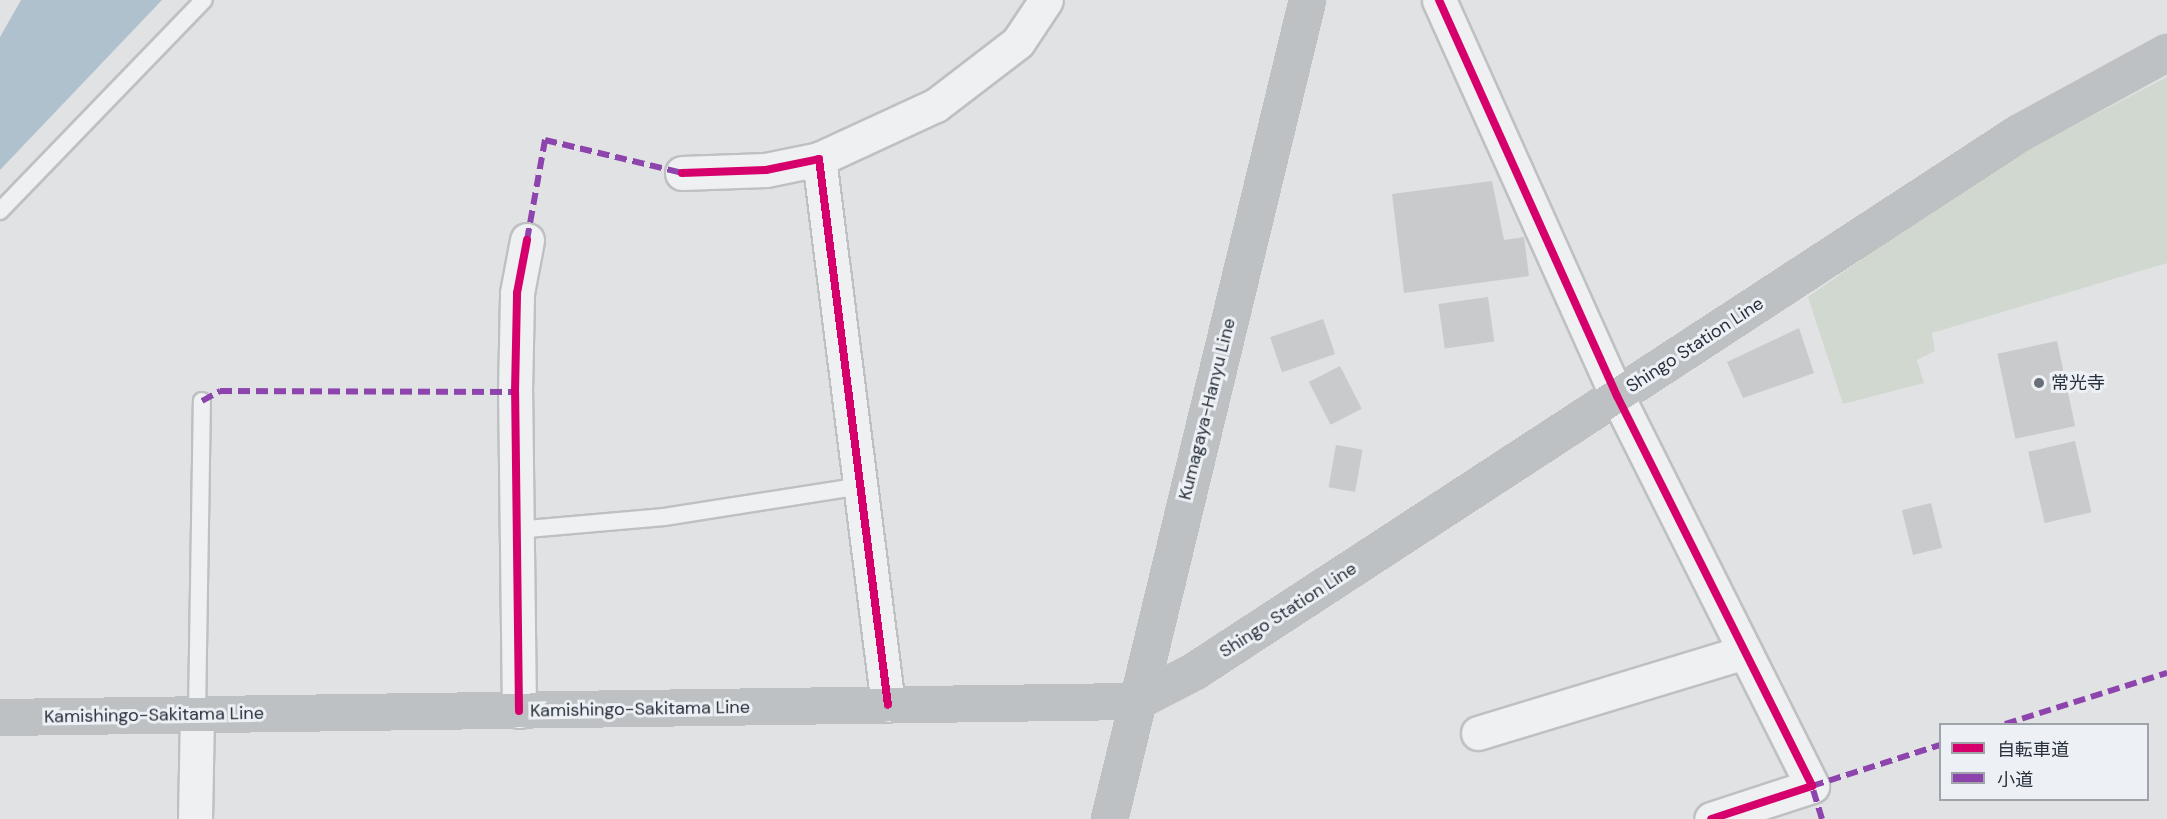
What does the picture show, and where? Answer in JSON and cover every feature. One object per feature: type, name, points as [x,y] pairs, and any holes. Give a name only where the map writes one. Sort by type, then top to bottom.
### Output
[{"type":"main road","name":"Kumagaya-Hanyu Line","points":[[1110,819],[1136,701],[1307,0]]},
{"type":"main road","name":"Shingo Station Line","points":[[1136,701],[1194,671],[2020,132],[2167,52]]},
{"type":"main road","name":"Kamishingo-Sakitama Line","points":[[0,717],[1136,701]]},
{"type":"street","points":[[682,173],[766,170],[819,159],[936,105],[1018,42],[1046,0]]},
{"type":"street","points":[[1439,0],[1617,396],[1812,786],[1711,819]]},
{"type":"street","points":[[819,159],[888,705]]},
{"type":"street","points":[[519,711],[516,531],[517,293],[527,240]]},
{"type":"street","points":[[1478,733],[1745,652]]},
{"type":"street","points":[[195,819],[197,714]]},
{"type":"lane","points":[[0,211],[204,0]]},
{"type":"lane","points":[[197,714],[202,401]]},
{"type":"lane","points":[[516,531],[664,517],[861,486]]},
{"type":"shaded area","points":[[2167,77],[2167,263],[1932,333],[1935,351],[1917,360],[1924,383],[1843,404],[1808,297],[1989,170]]},
{"type":"water","points":[[21,0],[162,0],[0,170],[0,37]]},
{"type":"building","points":[[1492,181],[1504,240],[1524,237],[1529,276],[1404,293],[1392,194]]},
{"type":"building","points":[[1488,297],[1494,342],[1445,349],[1438,304]]},
{"type":"building","points":[[1323,319],[1335,354],[1282,372],[1270,337]]},
{"type":"building","points":[[1799,328],[1814,373],[1743,398],[1727,362]]},
{"type":"building","points":[[2057,341],[2075,426],[2015,439],[1997,354]]},
{"type":"building","points":[[1340,366],[1362,409],[1331,425],[1309,382]]},
{"type":"building","points":[[2075,441],[2091,512],[2045,523],[2028,452]]},
{"type":"building","points":[[1336,445],[1363,450],[1355,492],[1329,487]]},
{"type":"building","points":[[1931,503],[1942,548],[1913,555],[1902,510]]},
{"type":"marked path","points":[[527,240],[545,140],[682,173]]},
{"type":"marked path","points":[[202,401],[220,391],[515,392]]},
{"type":"marked path","points":[[2008,723],[2167,673]]},
{"type":"marked path","points":[[1822,819],[1812,786],[1939,745]]},
{"type":"cycle path","points":[[1439,0],[1617,396],[1812,786],[1711,819]]},
{"type":"cycle path","points":[[682,173],[766,170],[819,159],[888,705]]},
{"type":"cycle path","points":[[519,711],[515,392],[517,293],[527,240]]},
{"type":"place","name":"常光寺","points":[[2039,383]]}]
